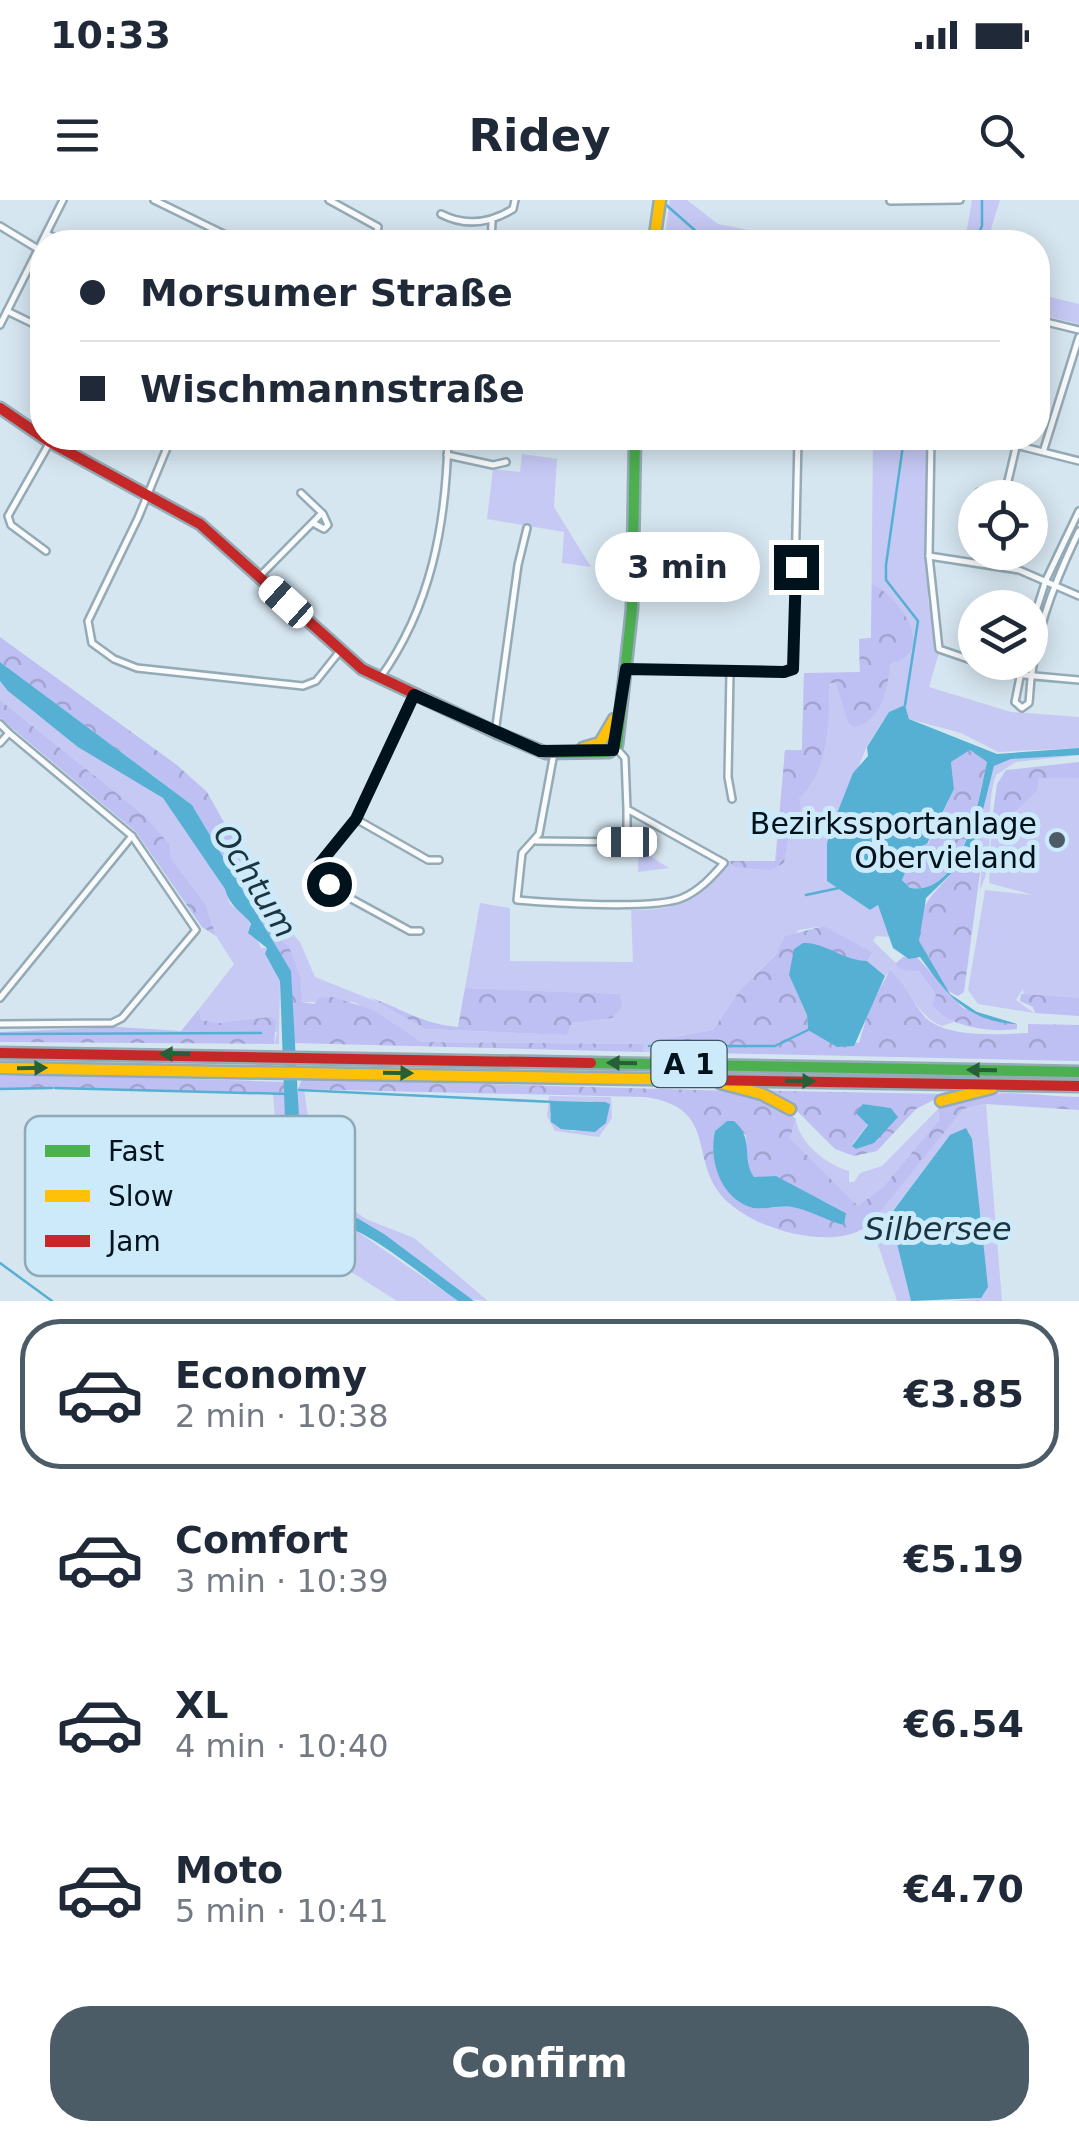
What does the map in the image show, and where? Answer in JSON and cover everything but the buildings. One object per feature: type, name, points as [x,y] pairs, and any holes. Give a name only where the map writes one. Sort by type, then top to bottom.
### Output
[{"type":"main road","points":[[656,230],[660,205]]},
{"type":"main road","points":[[0,408],[30,428]]},
{"type":"main road","points":[[65,450],[202,525],[340,651],[380,678],[495,733],[554,753],[608,743],[618,708],[626,669],[634,570],[635,450]]},
{"type":"main road","name":"A 1","points":[[0,1053],[1079,1072]]},
{"type":"main road","name":"A 1","points":[[0,1068],[301,1070],[1079,1086]]},
{"type":"main road","points":[[702,1079],[762,1094],[790,1109]]},
{"type":"main road","points":[[941,1101],[1009,1085]]},
{"type":"street","points":[[49,230],[64,200]]},
{"type":"street","points":[[154,200],[215,230]]},
{"type":"street","points":[[330,200],[341,203],[377,230]]},
{"type":"street","points":[[440,214],[453,220],[492,222],[513,209],[515,200]]},
{"type":"street","points":[[890,202],[960,200]]},
{"type":"street","points":[[492,222],[492,230]]},
{"type":"street","points":[[2,227],[30,244]]},
{"type":"street","points":[[0,324],[30,265]]},
{"type":"street","points":[[7,311],[30,322]]},
{"type":"street","points":[[1050,324],[1079,333],[1050,429]]},
{"type":"street","points":[[45,450],[8,516],[11,524],[46,551]]},
{"type":"street","points":[[166,450],[88,620],[88,634],[95,647],[137,668],[303,686],[316,681],[340,651]]},
{"type":"street","points":[[380,678],[412,629],[422,601],[440,526],[448,450]]},
{"type":"street","points":[[626,669],[793,669],[798,450]]},
{"type":"street","points":[[931,450],[929,556],[939,649],[958,657]]},
{"type":"street","points":[[1008,480],[1015,450]]},
{"type":"street","points":[[1047,450],[1079,461]]},
{"type":"street","points":[[448,455],[492,465],[506,462]]},
{"type":"street","points":[[301,493],[328,525],[324,529],[313,523]]},
{"type":"street","points":[[1043,590],[1079,511]]},
{"type":"street","points":[[260,578],[322,514]]},
{"type":"street","points":[[495,733],[518,565],[527,528]]},
{"type":"street","points":[[1048,607],[1054,584],[1079,531]]},
{"type":"street","points":[[929,556],[958,559]]},
{"type":"street","points":[[1012,570],[1079,596]]},
{"type":"street","points":[[730,672],[728,777],[732,799]]},
{"type":"street","points":[[1048,677],[1079,680]]},
{"type":"street","points":[[1020,680],[1015,702],[1022,708],[1029,703],[1030,680]]},
{"type":"street","points":[[414,695],[356,819],[313,872],[346,896],[410,931],[420,930]]},
{"type":"street","points":[[0,724],[132,836],[195,925],[192,937],[122,1018],[112,1023],[0,1024]]},
{"type":"street","points":[[0,743],[9,733]]},
{"type":"street","points":[[536,841],[627,842],[625,758],[608,743]]},
{"type":"street","points":[[554,753],[536,841],[522,853],[517,900],[666,903],[695,891],[724,863],[627,809]]},
{"type":"street","points":[[356,819],[428,860],[439,860]]},
{"type":"street","points":[[0,998],[132,836]]},
{"type":"shaded area","points":[[670,200],[687,200],[718,224],[748,230],[666,230]]},
{"type":"shaded area","points":[[972,200],[1000,200],[991,230],[967,229]]},
{"type":"shaded area","points":[[1050,297],[1079,304],[1079,324],[1050,317]]},
{"type":"shaded area","points":[[873,450],[928,450],[928,600],[939,653],[929,687],[1011,712],[1079,717],[1079,748],[998,752],[961,733],[909,719],[905,706],[889,712],[867,746],[827,843],[827,881],[870,910],[878,905],[891,937],[876,936],[873,941],[902,969],[919,971],[936,995],[937,1011],[954,1022],[942,1026],[933,1021],[890,971],[885,976],[867,961],[873,954],[824,926],[799,930],[740,990],[713,1030],[665,1039],[665,1052],[643,1052],[642,1044],[421,1042],[354,1002],[302,1002],[279,939],[228,859],[240,851],[263,891],[284,909],[279,919],[300,942],[315,977],[395,1009],[426,1029],[567,1035],[572,1023],[612,1018],[620,994],[465,988],[480,903],[510,908],[510,961],[633,962],[631,910],[662,908],[688,900],[709,885],[728,861],[775,861],[785,750],[802,750],[804,673],[860,673],[859,639],[871,638]]},
{"type":"shaded area","points":[[522,454],[557,459],[554,507],[591,567],[562,563],[564,532],[487,519],[493,469],[520,472]]},
{"type":"shaded area","points":[[687,539],[740,540],[739,565],[687,564]]},
{"type":"shaded area","points":[[0,681],[59,730],[146,785],[183,820],[230,904],[246,916],[261,948],[267,948],[265,955],[280,981],[279,1044],[274,1044],[277,1033],[264,1020],[201,1020],[199,1009],[234,964],[216,936],[206,905],[172,860],[169,844],[145,816],[0,700]]},
{"type":"shaded area","points":[[1079,755],[1016,762],[996,775],[988,863],[980,890],[982,858],[972,847],[994,766],[1011,759]]},
{"type":"shaded area","points":[[1039,778],[1079,778],[1079,999],[1024,996],[1023,989],[1016,1000],[1034,1013],[978,1004],[968,990],[985,890],[1033,895],[989,883],[992,820],[1008,819],[1037,791]]},
{"type":"shaded area","points":[[639,849],[669,868],[670,868],[638,872]]},
{"type":"shaded area","points":[[298,1089],[304,1089],[308,1116],[298,1116]]},
{"type":"shaded area","points":[[273,1094],[288,1095],[289,1116],[275,1116]]},
{"type":"shaded area","points":[[549,1096],[611,1097],[612,1118],[599,1137],[555,1131],[547,1116]],"holes":[[[554,1101],[593,1101],[601,1129],[572,1131],[550,1115]]]},
{"type":"shaded area","points":[[986,1104],[1002,1301],[953,1301],[981,1298],[983,1223],[976,1199],[969,1132],[950,1135],[890,1214],[911,1301],[897,1301],[870,1221],[954,1118],[963,1109]]},
{"type":"shaded area","points":[[938,1109],[939,1120],[884,1186],[858,1206],[790,1138],[796,1119],[808,1144],[832,1164],[849,1171],[849,1182],[854,1182],[860,1173],[882,1166]]},
{"type":"shaded area","points":[[355,1211],[414,1238],[488,1301],[470,1299],[355,1217]]},
{"type":"shaded area","points":[[355,1230],[458,1301],[397,1301],[355,1274]]},
{"type":"green space","points":[[872,584],[889,596],[905,616],[911,627],[912,648],[905,657],[890,664],[882,702],[864,724],[854,727],[848,722],[836,683],[829,683],[822,760],[799,798],[801,809],[791,821],[784,863],[771,870],[735,867],[728,861],[776,861],[785,750],[802,750],[804,673],[860,672],[859,639],[871,638]]},
{"type":"green space","points":[[0,637],[177,765],[207,792],[240,851],[229,859],[273,934],[289,947],[300,977],[302,1002],[314,1004],[319,998],[333,997],[373,1010],[421,1042],[643,1044],[643,1052],[292,1043],[291,971],[192,805],[0,662]]},
{"type":"green space","points":[[0,700],[145,816],[169,844],[172,860],[206,905],[216,936],[202,927],[136,832],[0,718]]},
{"type":"green space","points":[[970,750],[987,762],[965,841],[943,877],[928,886],[910,888],[902,880],[915,848],[928,844],[954,789],[951,762]]},
{"type":"green space","points":[[1079,762],[1079,778],[1039,778],[1037,791],[1008,819],[992,820],[997,784],[1006,770]]},
{"type":"green space","points":[[972,847],[982,858],[964,992],[958,996],[946,988],[931,968],[918,930],[928,901]]},
{"type":"green space","points":[[824,926],[873,953],[867,961],[789,975],[807,1015],[808,1030],[859,1043],[870,1006],[890,970],[924,1016],[945,1029],[1003,1034],[1028,1033],[1028,1024],[1079,1025],[1079,1061],[665,1052],[665,1039],[713,1030],[740,990],[777,953],[785,936]]},
{"type":"green space","points":[[915,955],[963,1008],[1017,1024],[1017,1029],[970,1027],[939,1012],[932,1004],[936,995],[919,971],[902,970],[895,964],[903,957]]},
{"type":"green space","points":[[465,988],[620,994],[622,1007],[612,1018],[572,1023],[567,1035],[426,1029],[369,997],[423,1019],[458,1027]]},
{"type":"green space","points":[[1021,994],[1079,998],[1079,1016],[1035,1013],[1033,1007],[1020,1001]]},
{"type":"green space","points":[[199,1009],[201,1020],[218,1023],[271,1017],[276,1021],[274,1044],[0,1042],[0,1032],[118,1027],[181,1031]]},
{"type":"green space","points":[[0,1076],[285,1082],[288,1093],[0,1088]]},
{"type":"green space","points":[[302,1079],[737,1091],[785,1110],[796,1119],[790,1138],[858,1206],[884,1186],[939,1120],[938,1109],[953,1101],[1007,1093],[1079,1097],[1079,1110],[985,1104],[963,1109],[871,1223],[857,1232],[820,1237],[779,1230],[729,1203],[708,1172],[694,1125],[685,1113],[669,1103],[645,1097],[298,1089]],"holes":[[[727,1121],[746,1135],[748,1170],[754,1177],[777,1177],[846,1213],[825,1216],[793,1207],[754,1208],[733,1197],[716,1166],[715,1131]]]},
{"type":"green space","points":[[761,1090],[945,1094],[916,1109],[877,1151],[854,1156],[835,1149],[790,1104]],"holes":[[[863,1104],[891,1108],[898,1117],[856,1149],[852,1145],[868,1124]]]},
{"type":"water","points":[[0,662],[192,805],[291,971],[299,1116],[285,1116],[280,981],[265,954],[267,948],[248,933],[251,924],[230,901],[163,798],[78,747],[0,681]]},
{"type":"water","points":[[905,705],[909,719],[997,754],[1079,748],[1079,755],[1011,759],[994,766],[976,837],[959,866],[926,898],[919,941],[950,994],[920,957],[909,959],[893,948],[878,905],[870,910],[827,881],[827,843],[834,821],[853,773],[868,756],[867,747],[889,712]],"holes":[[[970,750],[987,762],[966,841],[944,877],[928,886],[910,888],[902,880],[915,848],[927,844],[954,789],[951,762]]]},
{"type":"water","points":[[803,943],[867,961],[885,976],[854,1046],[837,1047],[808,1030],[807,1015],[789,975],[794,949]]},
{"type":"water","points":[[950,994],[977,1012],[1017,1024],[985,1018]]},
{"type":"water","points":[[550,1103],[610,1104],[606,1123],[595,1132],[561,1129],[551,1122]]},
{"type":"water","points":[[863,1104],[891,1108],[898,1117],[874,1143],[856,1149],[852,1146],[868,1125],[856,1113]]},
{"type":"water","points":[[727,1121],[734,1121],[744,1135],[754,1177],[776,1176],[846,1213],[844,1225],[792,1207],[753,1208],[733,1197],[719,1177],[713,1154],[715,1131]]},
{"type":"water","name":"Silbersee","points":[[966,1128],[972,1139],[988,1287],[981,1298],[911,1301],[890,1215],[950,1135]]},
{"type":"water","points":[[355,1217],[474,1301],[458,1301],[355,1230]]},
{"type":"waterway","points":[[980,230],[982,200]]},
{"type":"waterway","points":[[664,203],[695,230]]},
{"type":"waterway","points":[[902,450],[886,580],[918,621],[905,705]]},
{"type":"waterway","points":[[806,895],[839,888]]},
{"type":"waterway","points":[[649,1046],[775,1046],[808,1030]]},
{"type":"waterway","points":[[0,1034],[261,1033]]},
{"type":"waterway","points":[[0,1089],[52,1088]]},
{"type":"waterway","points":[[55,1088],[289,1094]]},
{"type":"waterway","points":[[299,1090],[553,1102]]},
{"type":"waterway","points":[[0,1263],[52,1301]]},
{"type":"traffic: fast","points":[[497,733],[546,753],[609,752],[617,745],[632,609],[635,450]]},
{"type":"traffic: fast","points":[[591,1063],[1079,1072]]},
{"type":"traffic: slow","points":[[656,230],[660,200]]},
{"type":"traffic: slow","points":[[583,748],[600,743],[614,719]]},
{"type":"traffic: slow","points":[[0,1068],[701,1080]]},
{"type":"traffic: slow","points":[[720,1083],[762,1094],[790,1109]]},
{"type":"traffic: slow","points":[[941,1101],[992,1088]]},
{"type":"traffic: jam","points":[[0,408],[30,428]]},
{"type":"traffic: jam","points":[[65,450],[200,524],[362,669],[497,733]]},
{"type":"traffic: jam","points":[[0,1053],[591,1063]]},
{"type":"traffic: jam","points":[[701,1080],[1079,1086]]},
{"type":"place","name":"Bezirkssportanlage Obervieland","points":[[1057,840]]},
{"type":"route","points":[[329,884],[313,872],[356,819],[414,695],[540,751],[609,752],[617,745],[615,731],[626,669],[793,669],[796,567]]},
{"type":"water label","name":"Ochtum","points":[[255,881]]}]
